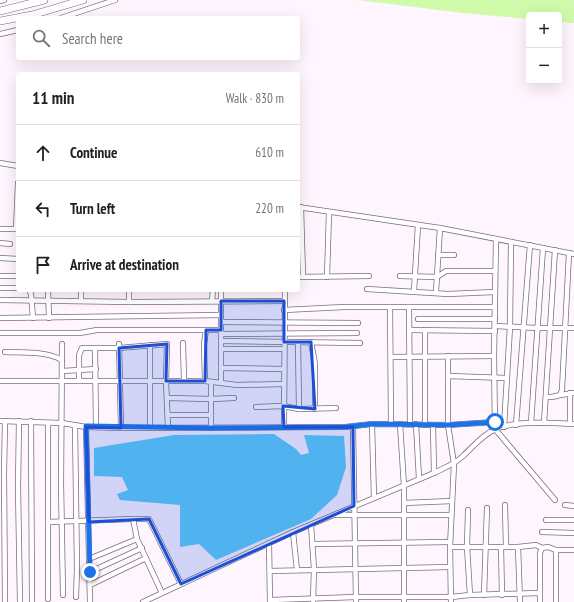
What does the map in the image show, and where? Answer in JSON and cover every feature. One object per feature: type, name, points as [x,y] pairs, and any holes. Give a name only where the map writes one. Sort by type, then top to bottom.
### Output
[{"type":"highway","points":[[0,11],[44,0]]},
{"type":"highway","points":[[27,16],[83,0]]},
{"type":"highway","points":[[0,21],[16,18]]},
{"type":"street","points":[[0,1],[4,0]]},
{"type":"street","points":[[67,16],[115,0]]},
{"type":"street","points":[[0,34],[16,30]]},
{"type":"street","points":[[0,164],[16,166]]},
{"type":"street","points":[[369,276],[301,277],[300,207],[440,228],[571,253],[562,390],[560,395]]},
{"type":"street","points":[[327,277],[329,212]]},
{"type":"street","points":[[414,291],[418,225]]},
{"type":"street","points":[[436,292],[440,228]]},
{"type":"street","points":[[0,229],[16,229]]},
{"type":"street","points":[[496,239],[494,356],[495,429],[555,500]]},
{"type":"street","points":[[504,427],[510,327],[511,242]]},
{"type":"street","points":[[0,243],[10,244]]},
{"type":"street","points":[[516,425],[530,245]]},
{"type":"street","points":[[531,423],[543,248]]},
{"type":"street","points":[[544,423],[555,250]]},
{"type":"street","points":[[438,255],[454,255]]},
{"type":"street","points":[[0,258],[16,258]]},
{"type":"street","points":[[400,276],[437,277],[446,271],[496,271]]},
{"type":"street","points":[[0,276],[16,276]]},
{"type":"street","points":[[0,288],[16,288]]},
{"type":"street","points":[[368,289],[436,292],[448,294],[495,292]]},
{"type":"street","points":[[30,292],[33,318]]},
{"type":"street","points":[[48,292],[49,318]]},
{"type":"street","points":[[81,292],[81,300]]},
{"type":"street","points":[[129,292],[129,302]]},
{"type":"street","points":[[212,301],[213,292]]},
{"type":"street","points":[[221,292],[221,382]]},
{"type":"street","points":[[284,427],[285,292]]},
{"type":"street","points":[[0,300],[81,300],[129,302],[284,301]]},
{"type":"street","points":[[284,310],[344,307],[495,307]]},
{"type":"street","points":[[390,307],[391,424]]},
{"type":"street","points":[[409,307],[410,424]]},
{"type":"street","points":[[0,318],[221,315]]},
{"type":"street","points":[[418,319],[495,319]]},
{"type":"street","points":[[221,322],[358,323]]},
{"type":"street","points":[[410,330],[510,327],[551,329],[574,328]]},
{"type":"street","points":[[0,333],[80,333],[97,330],[206,330],[221,332],[284,334],[357,334]]},
{"type":"street","points":[[206,330],[204,344],[211,399],[211,428]]},
{"type":"street","points":[[425,330],[425,424]]},
{"type":"street","points":[[221,341],[360,343]]},
{"type":"street","points":[[298,342],[300,409]]},
{"type":"street","points":[[311,342],[315,364],[315,409]]},
{"type":"street","points":[[183,343],[184,381]]},
{"type":"street","points":[[62,344],[63,595]]},
{"type":"street","points":[[79,381],[79,355],[82,348],[167,344],[166,381],[168,428]]},
{"type":"street","points":[[150,345],[150,427]]},
{"type":"street","points":[[119,346],[121,428]]},
{"type":"street","points":[[95,349],[96,427]]},
{"type":"street","points":[[220,349],[284,349]]},
{"type":"street","points":[[6,352],[56,356],[62,360]]},
{"type":"street","points":[[448,356],[448,425],[454,464],[450,545],[451,600]]},
{"type":"street","points":[[391,357],[494,356]]},
{"type":"street","points":[[221,368],[284,369]]},
{"type":"street","points":[[62,371],[96,369]]},
{"type":"street","points":[[448,376],[507,378]]},
{"type":"street","points":[[0,381],[208,381],[237,385],[284,384]]},
{"type":"street","points":[[143,602],[293,532],[454,464],[485,435],[495,429],[531,423],[572,424],[572,393],[546,397]]},
{"type":"street","points":[[167,398],[234,398]]},
{"type":"street","points":[[256,407],[283,406],[300,409],[336,408]]},
{"type":"street","points":[[168,415],[211,414]]},
{"type":"street","points":[[5,602],[3,596],[2,559],[3,421],[31,421],[121,428],[353,427],[372,424],[448,425],[495,422]]},
{"type":"street","points":[[19,421],[18,487],[20,602]]},
{"type":"street","points":[[31,421],[32,602]]},
{"type":"street","points":[[48,423],[48,599]]},
{"type":"street","points":[[372,424],[374,498]]},
{"type":"street","points":[[400,424],[404,486],[404,600]]},
{"type":"street","points":[[416,424],[419,479]]},
{"type":"street","points":[[75,425],[76,597]]},
{"type":"street","points":[[433,425],[434,473]]},
{"type":"street","points":[[86,426],[90,602]]},
{"type":"street","points":[[353,427],[356,600]]},
{"type":"street","points":[[404,503],[452,501]]},
{"type":"street","points":[[505,505],[506,546]]},
{"type":"street","points":[[565,505],[574,506]]},
{"type":"street","points":[[484,595],[487,508]]},
{"type":"street","points":[[468,510],[470,595]]},
{"type":"street","points":[[332,515],[451,515]]},
{"type":"street","points":[[48,522],[89,522],[149,519],[181,584]]},
{"type":"street","points":[[133,520],[137,539],[162,593]]},
{"type":"street","points":[[546,520],[574,520]]},
{"type":"street","points":[[311,525],[314,569],[313,600]]},
{"type":"street","points":[[293,532],[297,570]]},
{"type":"street","points":[[542,532],[574,532]]},
{"type":"street","points":[[89,559],[137,539]]},
{"type":"street","points":[[269,543],[270,601],[451,600],[470,595],[540,593]]},
{"type":"street","points":[[313,544],[404,543],[468,547],[518,547],[536,545],[542,548],[548,547],[556,550],[574,550]]},
{"type":"street","points":[[501,547],[502,595]]},
{"type":"street","points":[[518,547],[520,602]]},
{"type":"street","points":[[90,572],[142,548]]},
{"type":"street","points":[[540,602],[540,553],[542,548]]},
{"type":"street","points":[[556,550],[556,602]]},
{"type":"street","points":[[90,585],[146,558]]},
{"type":"street","points":[[270,571],[450,567]]},
{"type":"highlighted area","points":[[221,301],[284,301],[284,342],[311,342],[315,409],[283,406],[284,427],[353,427],[354,506],[181,584],[149,519],[89,522],[86,427],[121,428],[119,348],[167,344],[166,381],[205,381],[206,330],[221,330]]},
{"type":"green space","points":[[358,0],[574,0],[574,23],[562,22],[562,12],[526,12],[526,19],[463,13]]},
{"type":"water","points":[[274,434],[296,449],[301,455],[309,453],[304,435],[344,436],[346,467],[337,495],[311,519],[216,560],[199,544],[180,547],[180,505],[120,500],[117,494],[128,490],[122,477],[94,476],[94,448],[174,435]]},
{"type":"route","points":[[90,572],[86,426],[121,428],[353,427],[372,424],[448,425],[495,422]]}]
